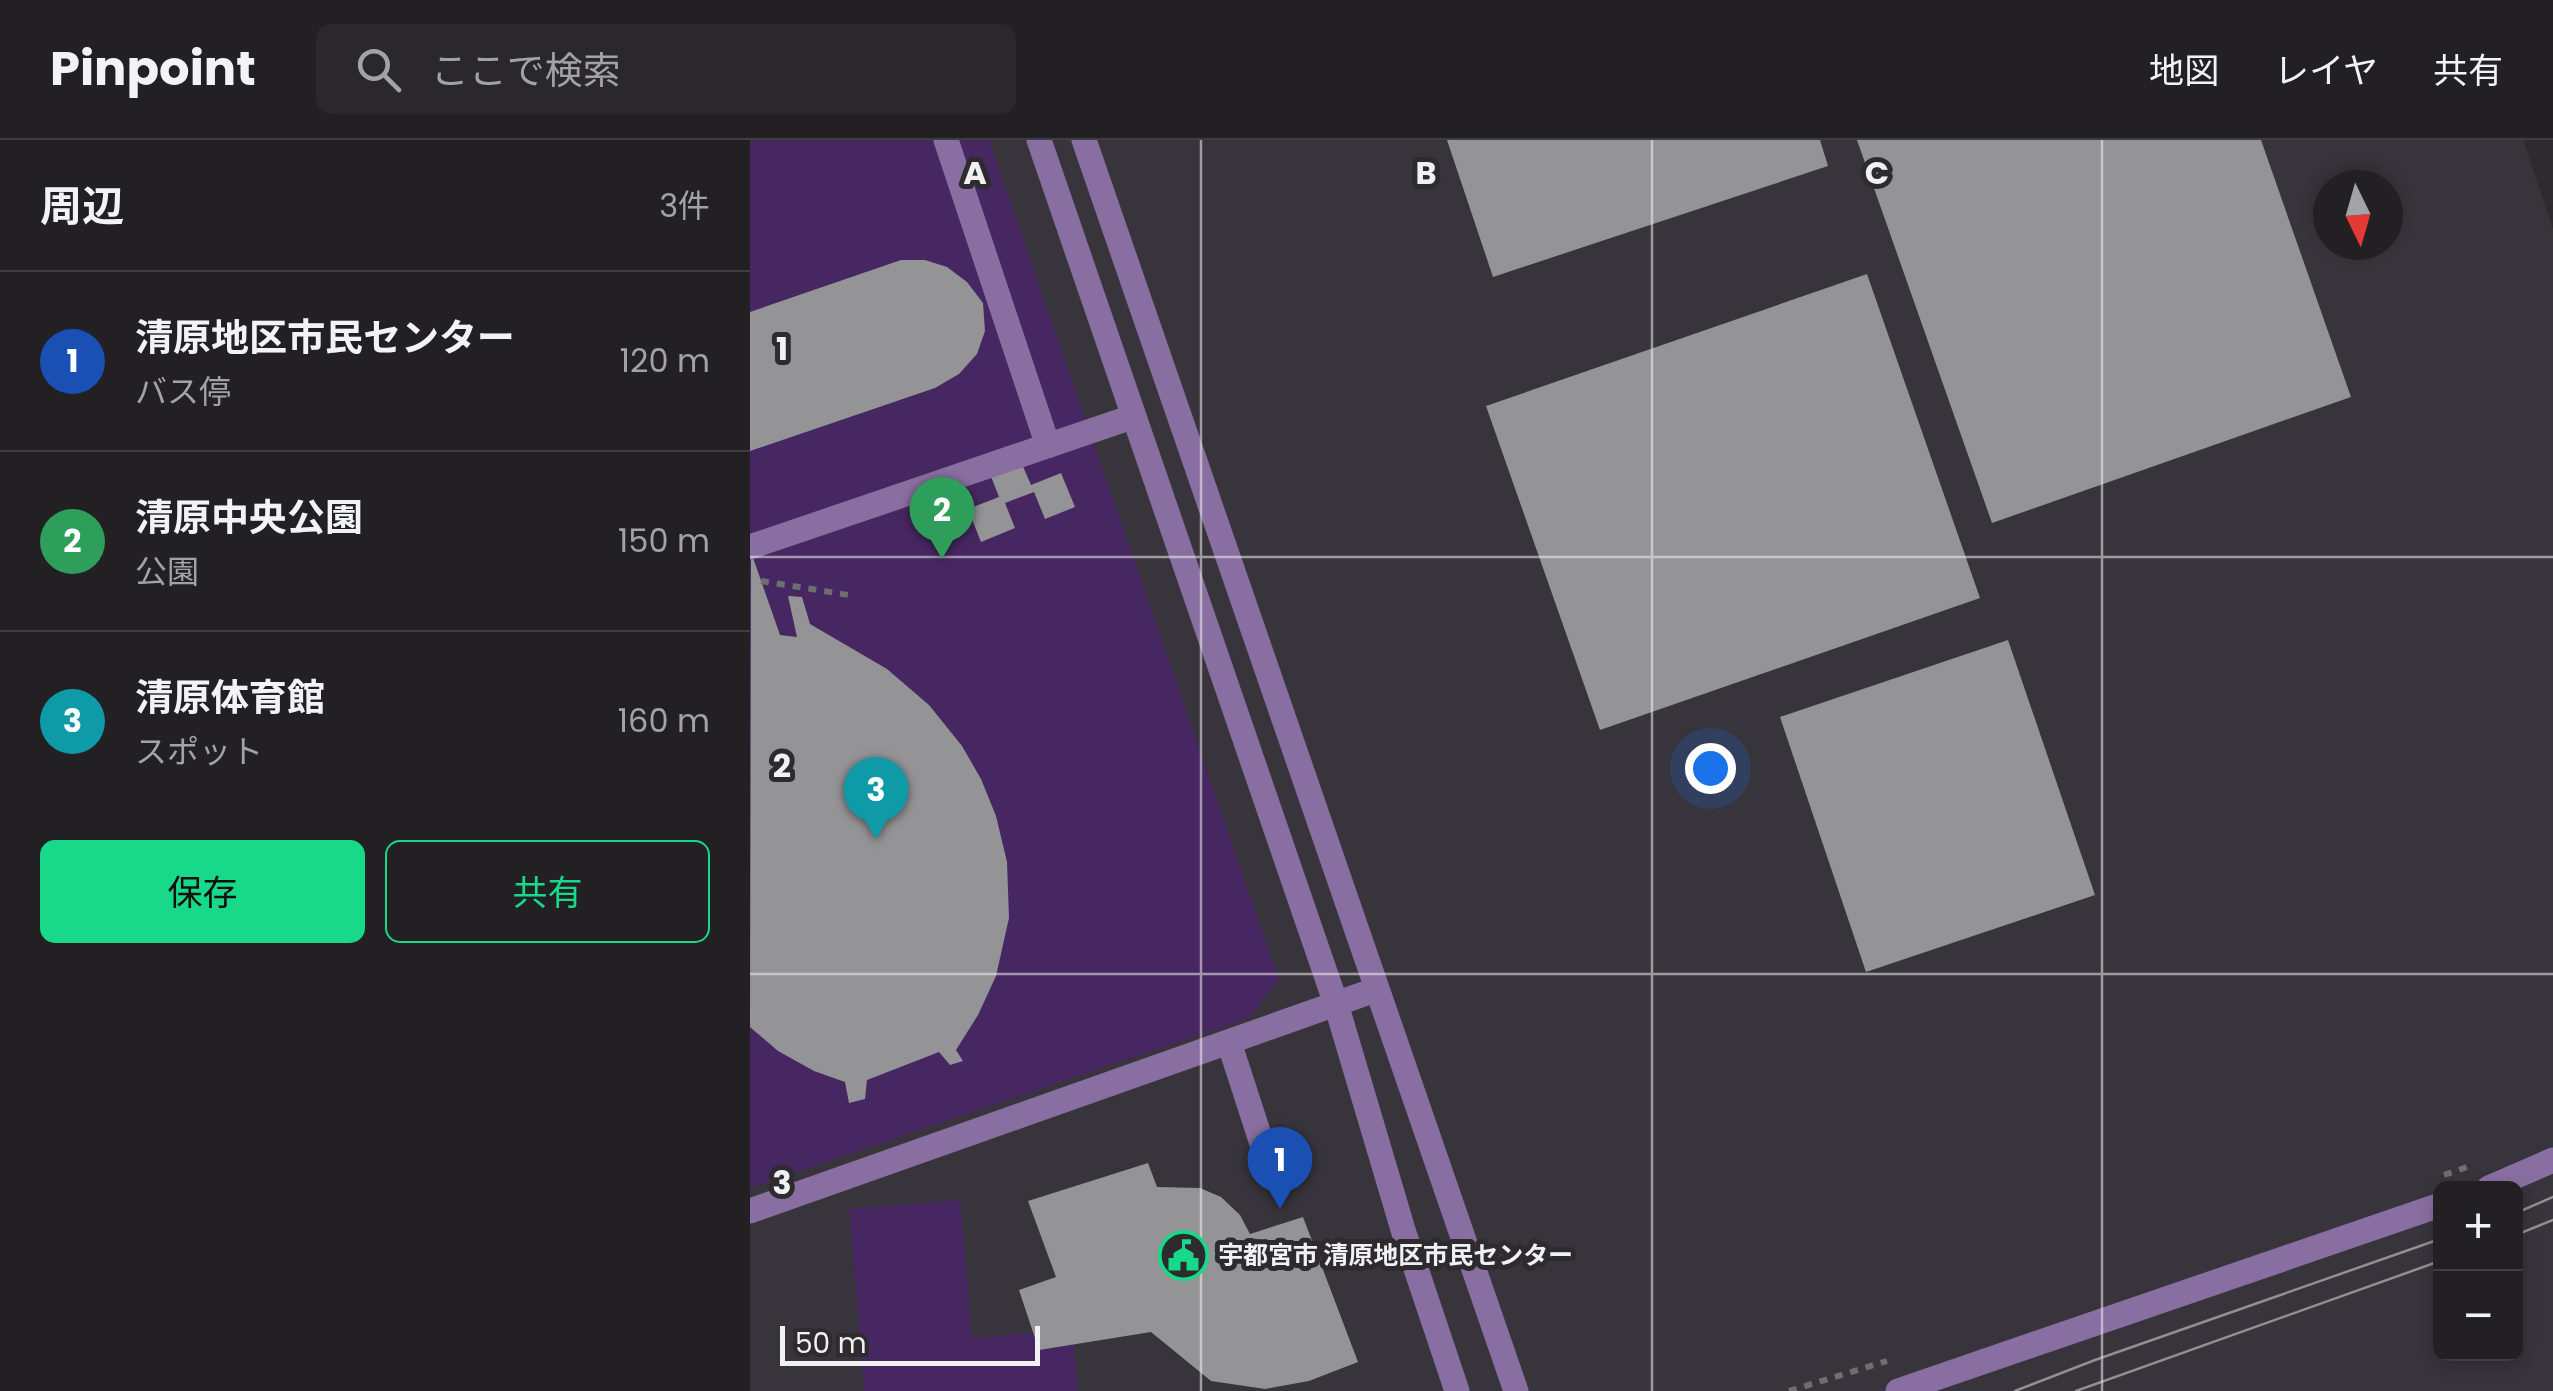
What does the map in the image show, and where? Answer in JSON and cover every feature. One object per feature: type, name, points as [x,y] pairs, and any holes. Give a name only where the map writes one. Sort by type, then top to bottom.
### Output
[{"type":"street","points":[[946,140],[1048,446]]},
{"type":"street","points":[[1039,140],[1336,1004],[1404,1234],[1457,1391]]},
{"type":"street","points":[[1084,140],[1516,1391]]},
{"type":"street","points":[[750,547],[1132,417]]},
{"type":"street","points":[[750,1210],[1376,990]]},
{"type":"street","points":[[1229,1042],[1273,1178]]},
{"type":"street","points":[[2505,1181],[2553,1160]]},
{"type":"street","points":[[1898,1391],[2433,1207]]},
{"type":"path","points":[[761,581],[855,596]]},
{"type":"shaded area","points":[[750,140],[2523,140],[2553,229],[2553,1391],[750,1391]]},
{"type":"shaded area","points":[[750,140],[989,140],[1279,979],[1249,1018],[750,1188]]},
{"type":"shaded area","points":[[960,1200],[972,1338],[1073,1329],[1078,1391],[864,1391],[849,1209]]},
{"type":"building","points":[[1447,140],[1820,140],[1828,166],[1493,277]]},
{"type":"building","points":[[1857,140],[2261,140],[2351,397],[1992,523]]},
{"type":"building","points":[[901,260],[925,260],[947,267],[967,282],[983,303],[985,331],[977,354],[959,374],[935,388],[750,451],[750,312]]},
{"type":"building","points":[[1867,274],[1980,598],[1600,730],[1486,406]]},
{"type":"building","points":[[1021,462],[1031,485],[1061,473],[1075,507],[1045,519],[1034,492],[1005,503],[1015,528],[981,542],[968,509],[999,497],[990,474]]},
{"type":"building","points":[[751,552],[780,635],[797,637],[788,596],[802,597],[810,624],[887,669],[929,705],[962,746],[981,779],[996,816],[1007,862],[1009,918],[996,976],[956,1050],[963,1061],[950,1065],[939,1052],[867,1080],[865,1099],[849,1103],[845,1082],[814,1071],[778,1051],[750,1027]]},
{"type":"building","points":[[2008,640],[2095,895],[1866,972],[1780,717]]},
{"type":"building","name":"宇都宮市 清原地区市民センター","points":[[1148,1163],[1157,1187],[1200,1188],[1221,1197],[1240,1215],[1250,1234],[1303,1217],[1358,1362],[1309,1381],[1265,1389],[1211,1381],[1151,1332],[1039,1350],[1019,1290],[1056,1277],[1028,1201]]},
{"type":"tram line","points":[[2523,1210],[2553,1197]]},
{"type":"tram line","points":[[2523,1232],[2553,1220]]},
{"type":"tram line","points":[[2015,1391],[2433,1241]]},
{"type":"tram line","points":[[2076,1391],[2433,1264]]},
{"type":"place","name":"清原中央公園","points":[[942,559]]},
{"type":"place","name":"清原体育館","points":[[876,839]]},
{"type":"place","name":"清原地区市民センター","points":[[1280,1209]]},
{"type":"place","name":"宇都宮市 清原地区市民センター","points":[[1183,1255]]}]
